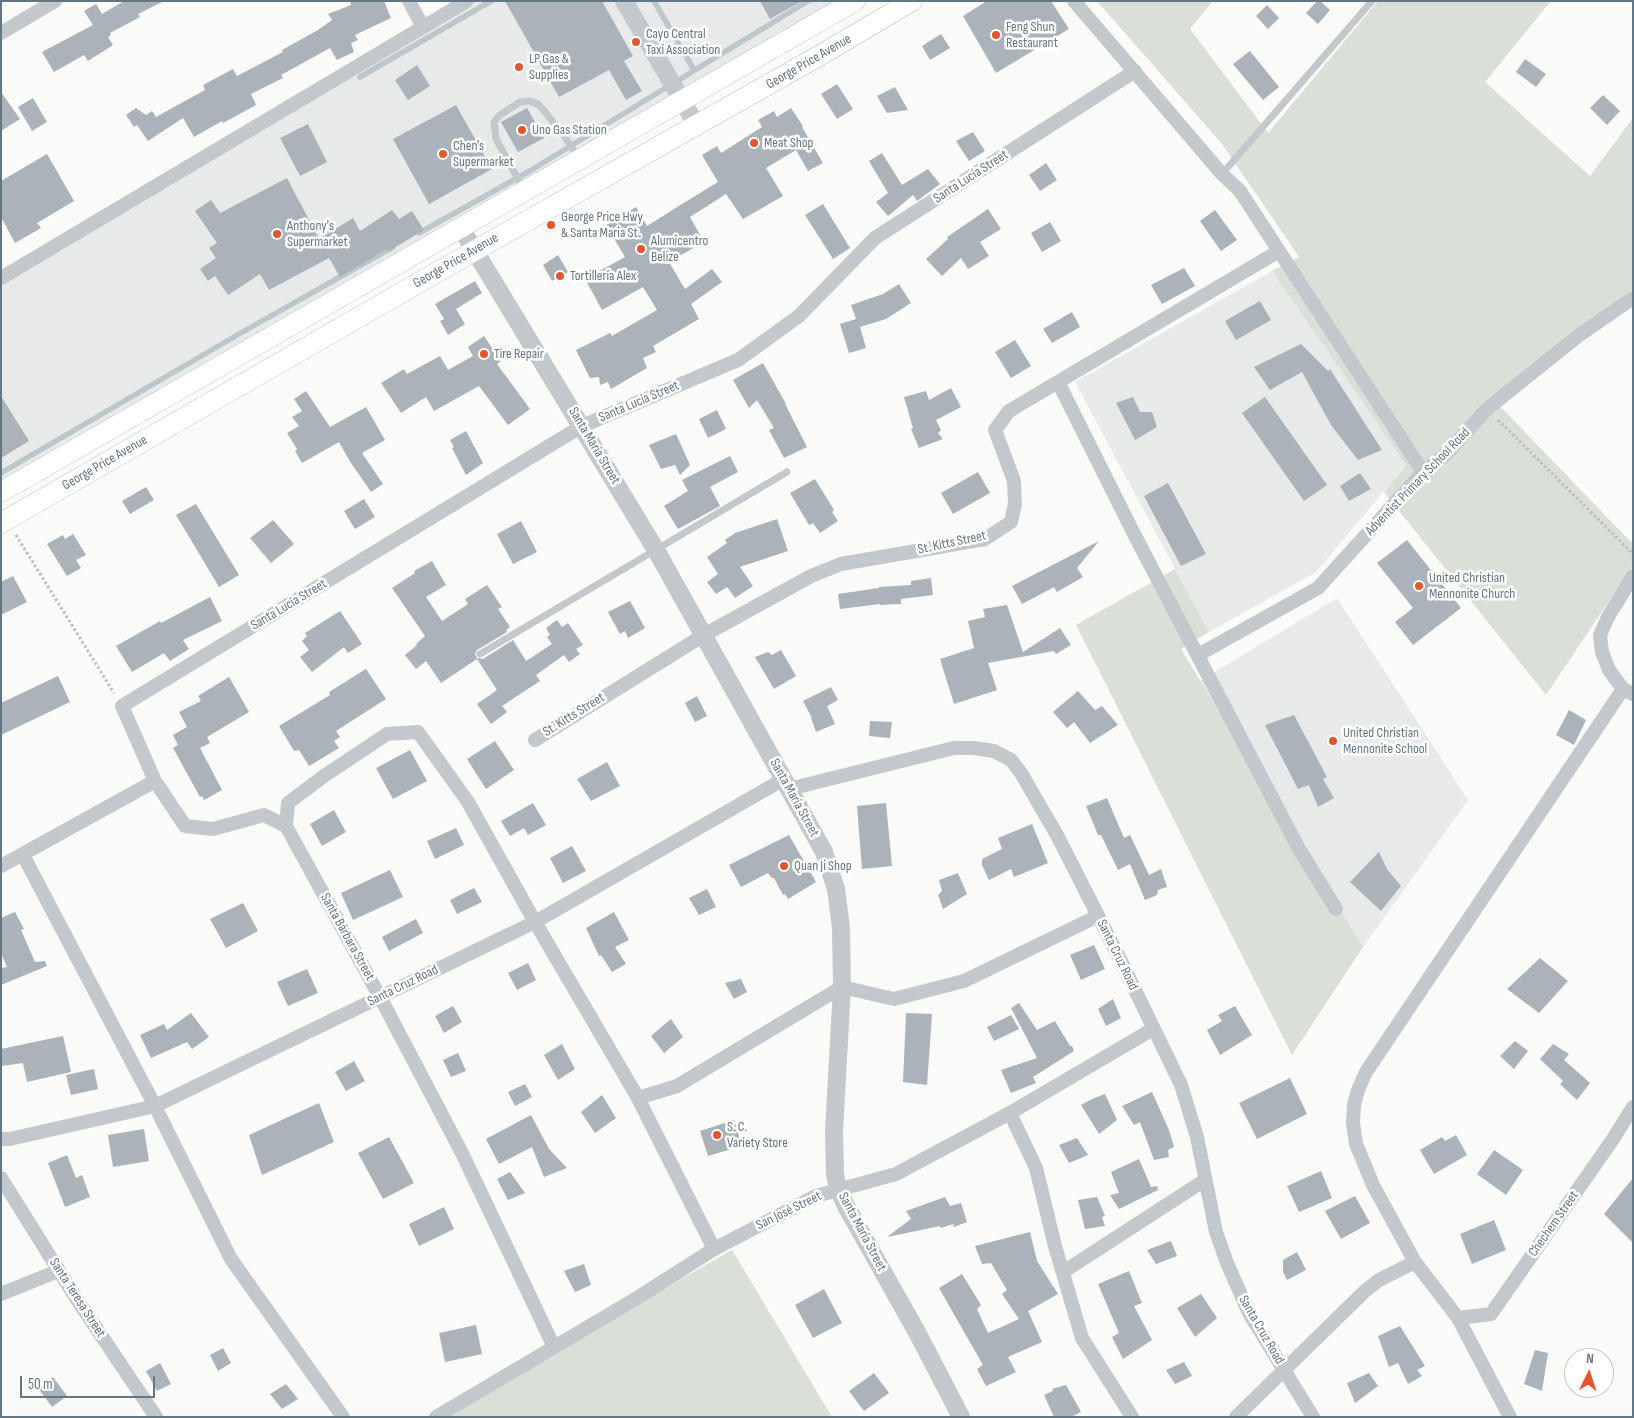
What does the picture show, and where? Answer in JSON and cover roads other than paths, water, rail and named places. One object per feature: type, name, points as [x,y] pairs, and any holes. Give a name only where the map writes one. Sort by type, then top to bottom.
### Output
[{"type":"main road","name":"George Price Avenue","points":[[1,492],[855,1]]},
{"type":"main road","name":"George Price Avenue","points":[[4,521],[912,1]]},
{"type":"street","points":[[1,32],[56,1]]},
{"type":"street","points":[[409,1],[423,26]]},
{"type":"street","points":[[1,278],[467,1]]},
{"type":"street","points":[[624,1],[696,126]]},
{"type":"street","points":[[1074,1],[1222,174],[1240,191],[1423,472]]},
{"type":"street","name":"Santa Lucía Street","points":[[154,781],[122,706],[582,426],[738,360],[799,316],[875,238],[1135,71]]},
{"type":"street","name":"Santa María Street","points":[[461,228],[656,550],[824,852],[836,889],[841,928],[842,987],[834,1148],[835,1174],[838,1189],[918,1334],[960,1417]]},
{"type":"street","name":"St. Kitts Street","points":[[535,740],[704,635],[811,576],[841,564],[985,539],[1011,522],[1015,504],[1014,480],[996,430],[1009,411],[1279,251]]},
{"type":"street","name":"Adventist Primary School Road","points":[[1198,655],[1318,588],[1423,472],[1445,455],[1487,409],[1578,336],[1633,298]]},
{"type":"street","points":[[1058,382],[1134,534],[1298,849],[1336,909]]},
{"type":"street","points":[[1510,1417],[1458,1318],[1415,1262],[1373,1185],[1356,1144],[1353,1123],[1354,1105],[1358,1090],[1372,1063],[1628,692],[1609,670],[1602,652],[1600,635],[1608,617],[1633,576]]},
{"type":"street","points":[[1,866],[154,781],[185,826],[213,829],[264,815],[288,803],[324,776],[387,734],[418,732],[468,802],[534,922],[638,1098],[714,1249]]},
{"type":"street","name":"Santa Cruz Road","points":[[1,1139],[10,1139],[155,1106],[534,922],[786,784],[954,748],[994,751],[1011,760],[1021,773],[1058,837],[1122,963],[1190,1110],[1198,1137],[1216,1232],[1238,1290],[1249,1313],[1313,1417]]},
{"type":"street","points":[[264,815],[286,826],[288,803]]},
{"type":"street","name":"Santa Bárbara Street","points":[[286,826],[380,997],[462,1153],[554,1347]]},
{"type":"street","points":[[23,855],[155,1106],[231,1259],[343,1417]]},
{"type":"street","points":[[638,1098],[677,1086],[842,987],[894,999],[964,981],[1098,916]]},
{"type":"street","name":"San José Street","points":[[436,1417],[637,1298],[714,1249],[816,1196],[896,1174],[1010,1113],[1153,1029]]},
{"type":"street","name":"Chechem Street","points":[[1458,1318],[1491,1314],[1613,1139],[1633,1107]]},
{"type":"street","points":[[1010,1113],[1036,1168],[1055,1246],[1082,1338],[1132,1417]]},
{"type":"street","name":"Santa Teresa Street","points":[[1,1178],[58,1271],[156,1417]]},
{"type":"street","points":[[1063,1272],[1205,1180]]},
{"type":"street","points":[[1236,1417],[1365,1291],[1379,1280],[1415,1262]]},
{"type":"street","points":[[1,1294],[58,1271]]},
{"type":"lane","points":[[1222,174],[1372,1]]},
{"type":"lane","points":[[524,191],[496,139],[494,122],[500,115],[520,102],[530,101],[539,105],[563,134],[580,160]]},
{"type":"lane","points":[[480,654],[786,472]]},
{"type":"waterway","points":[[360,77],[491,1]]},
{"type":"waterway","points":[[654,1],[694,70]]},
{"type":"waterway","points":[[419,233],[528,172],[808,1]]},
{"type":"waterway","points":[[1,473],[239,334],[393,247]]},
{"type":"place","name":"Feng Shun Restaurant","points":[[996,35]]},
{"type":"place","name":"Cayo Central Taxi Association","points":[[636,42]]},
{"type":"place","name":"LP Gas & Supplies","points":[[519,67]]},
{"type":"place","name":"Uno Gas Station","points":[[522,130]]},
{"type":"place","name":"Meat Shop","points":[[754,143]]},
{"type":"place","name":"Chen's Supermarket","points":[[443,154]]},
{"type":"place","name":"George Price Hwy & Santa Maria St.","points":[[551,225]]},
{"type":"place","name":"Anthony's Supermarket","points":[[277,234]]},
{"type":"place","name":"Alumicentro Belize","points":[[641,249]]},
{"type":"place","name":"Tortillería Alex","points":[[560,276]]},
{"type":"place","name":"Tire Repair","points":[[484,354]]},
{"type":"place","name":"United Christian Mennonite Church","points":[[1419,586]]},
{"type":"place","name":"United Christian Mennonite School","points":[[1333,741]]},
{"type":"place","name":"Quan Ji Shop","points":[[784,866]]},
{"type":"place","name":"S. C. Variety Store","points":[[717,1135]]}]
